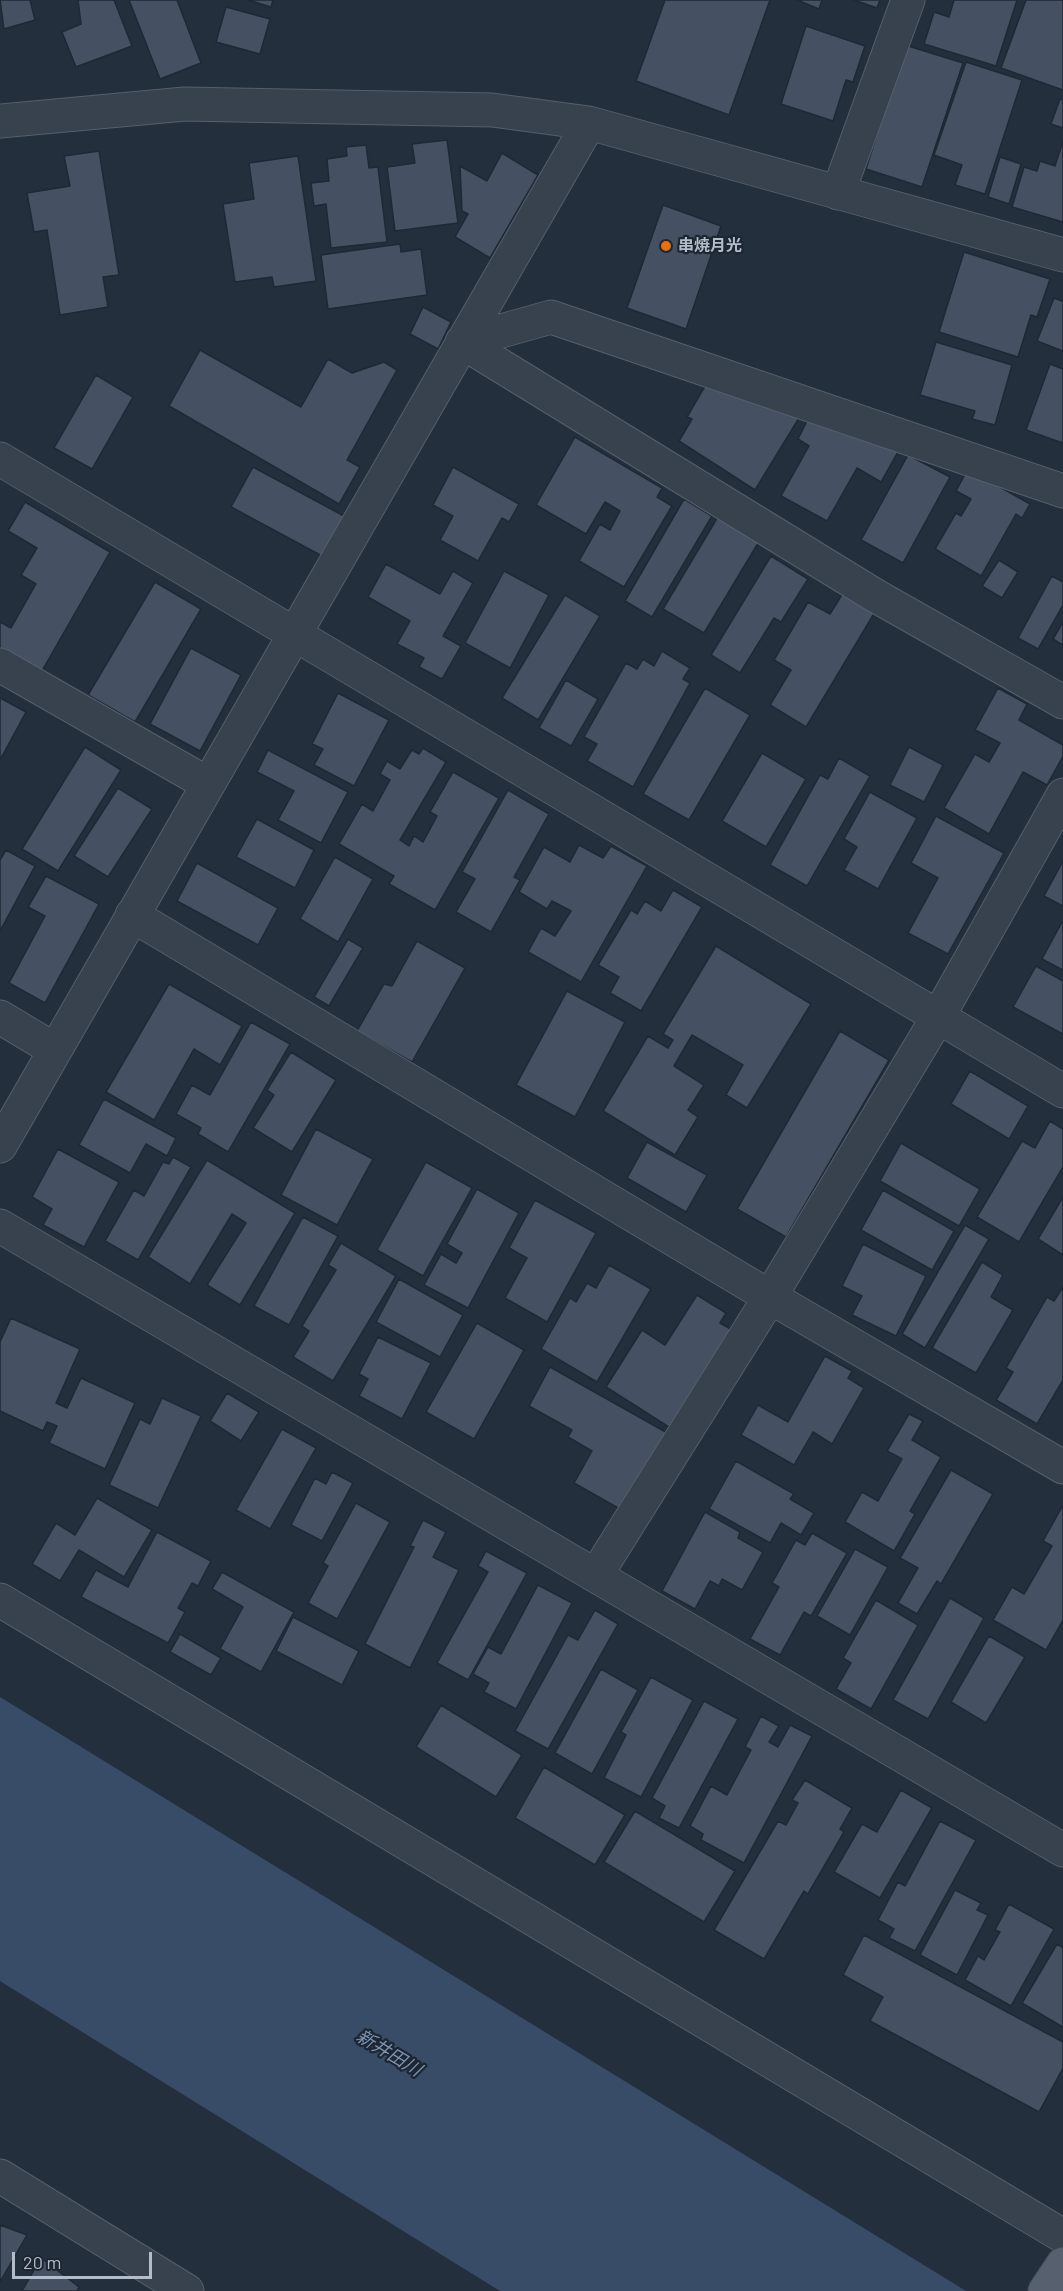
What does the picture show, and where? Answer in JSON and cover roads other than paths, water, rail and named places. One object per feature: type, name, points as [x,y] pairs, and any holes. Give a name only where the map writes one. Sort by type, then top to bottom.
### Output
[{"type":"street","points":[[838,193],[908,0]]},
{"type":"street","points":[[0,122],[185,104],[492,110],[589,123],[1063,255]]},
{"type":"street","points":[[0,1146],[589,123]]},
{"type":"street","points":[[462,342],[551,316],[1063,491]]},
{"type":"street","points":[[462,342],[876,596],[1063,702]]},
{"type":"street","points":[[0,459],[1063,1091]]},
{"type":"street","points":[[0,665],[208,784]]},
{"type":"street","points":[[597,1575],[770,1297],[938,1017],[1063,795]]},
{"type":"street","points":[[132,915],[770,1297],[1063,1467]]},
{"type":"street","points":[[0,1017],[55,1050]]},
{"type":"street","points":[[0,1226],[1063,1850]]},
{"type":"street","points":[[0,1600],[1063,2236]]},
{"type":"street","points":[[0,2176],[187,2291]]},
{"type":"water","name":"新井田川","points":[[0,1697],[966,2291],[500,2291],[0,1981]]},
{"type":"place","name":"串焼月光","points":[[666,246]]}]
